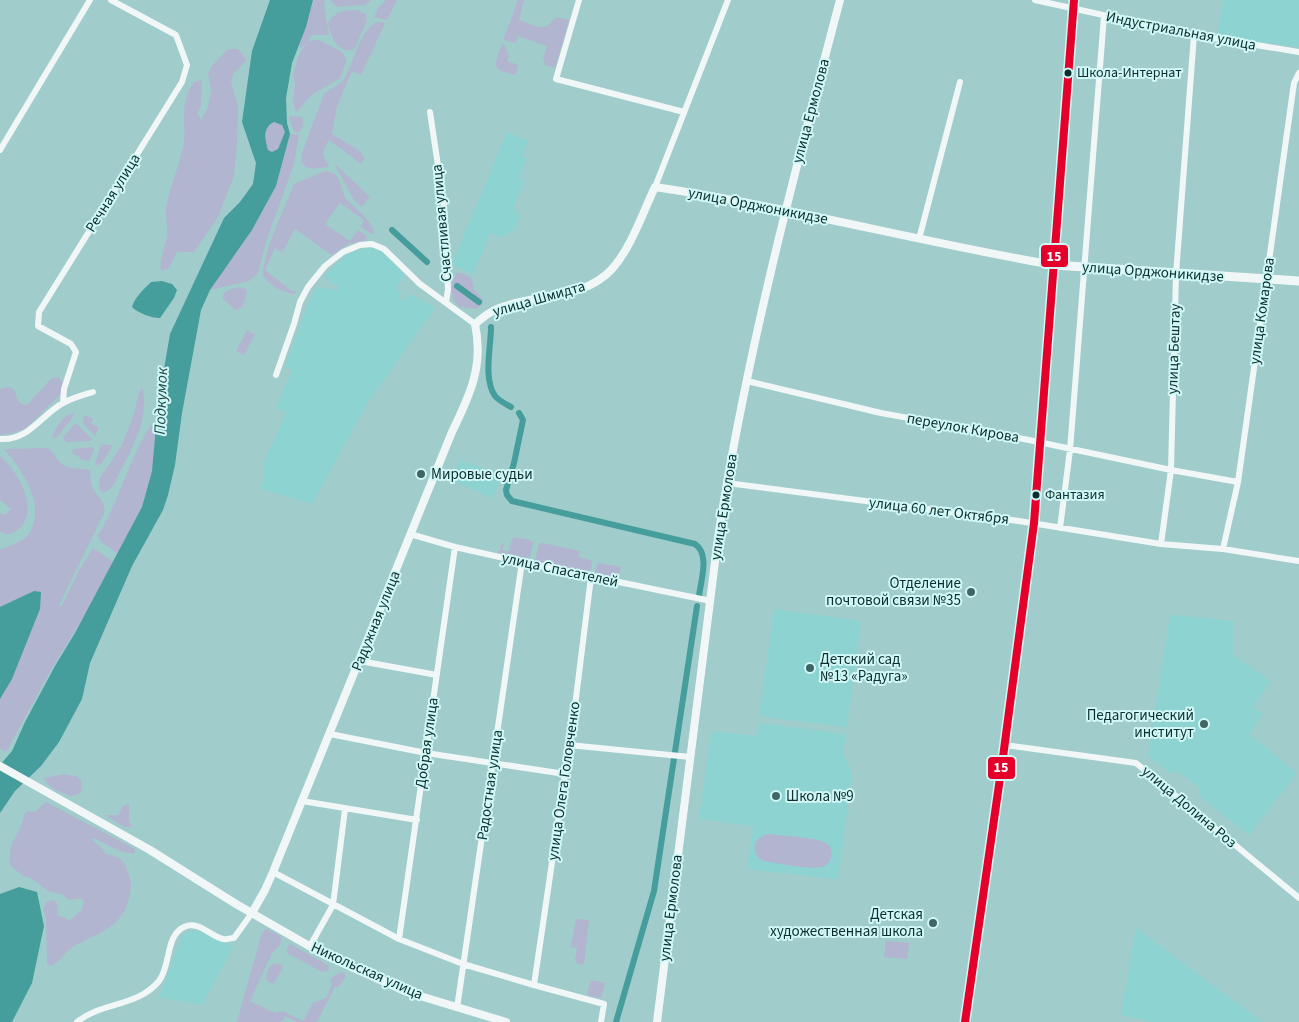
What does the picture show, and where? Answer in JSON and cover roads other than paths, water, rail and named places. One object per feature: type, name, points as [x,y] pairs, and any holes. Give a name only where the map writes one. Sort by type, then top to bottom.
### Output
[{"type":"main road","points":[[965,1022],[1034,524],[1074,5]]},
{"type":"main road","name":"улица Орджоникидзе","points":[[1054,266],[1299,281]]},
{"type":"street","points":[[0,150],[90,0]]},
{"type":"street","name":"Речная улица","points":[[63,403],[68,375],[76,352],[71,344],[38,326],[39,312],[182,82],[187,65],[176,35],[111,0]]},
{"type":"street","points":[[579,0],[556,79],[684,112]]},
{"type":"street","name":"улица Шмидта","points":[[276,375],[300,302],[308,287],[325,266],[343,252],[360,245],[372,244],[384,248],[420,284],[475,324],[484,316],[499,308],[572,291],[591,284],[602,277],[612,268],[621,255],[655,187],[728,0]]},
{"type":"street","name":"улица Ермолова","points":[[657,1022],[690,757],[707,600],[726,483],[785,211],[840,0]]},
{"type":"street","name":"Индустриальная улица","points":[[1035,0],[1074,5],[1104,16],[1194,35],[1299,52]]},
{"type":"street","points":[[1060,528],[1070,450],[1104,16]]},
{"type":"street","name":"улица Бештау","points":[[1161,544],[1170,470],[1176,274],[1194,35]]},
{"type":"street","name":"улица Комарова","points":[[1223,549],[1238,482],[1294,83],[1299,73]]},
{"type":"street","points":[[919,239],[960,82]]},
{"type":"street","name":"Счастливая улица","points":[[430,112],[444,206],[448,289],[446,303]]},
{"type":"street","name":"улица Орджоникидзе","points":[[655,187],[724,197],[1054,266]]},
{"type":"street","name":"Радужная улица","points":[[252,913],[273,872],[410,534],[471,390],[477,369],[477,333],[475,324]]},
{"type":"street","name":"переулок Кирова","points":[[747,381],[881,413],[1029,440],[1040,444],[1238,482]]},
{"type":"street","points":[[0,439],[17,437],[28,432],[63,403],[93,392]]},
{"type":"street","name":"улица 60 лет Октября","points":[[726,483],[1034,524],[1161,544],[1223,549],[1299,561]]},
{"type":"street","name":"улица Спасателей","points":[[410,534],[455,547],[522,562],[707,600]]},
{"type":"street","name":"Добрая улица","points":[[399,939],[455,547]]},
{"type":"street","name":"Радостная улица","points":[[457,1008],[522,562]]},
{"type":"street","name":"улица Олега Головченко","points":[[534,985],[565,774],[591,577]]},
{"type":"street","points":[[360,661],[437,676]]},
{"type":"street","points":[[330,734],[426,753],[565,774]]},
{"type":"street","points":[[569,745],[690,757]]},
{"type":"street","name":"улица Долина Роз","points":[[1004,745],[1136,763],[1299,898]]},
{"type":"street","name":"Никольская улица","points":[[0,766],[150,850],[236,904],[345,965],[407,992],[506,1022]]},
{"type":"street","points":[[302,801],[417,820]]},
{"type":"street","points":[[310,946],[333,905],[345,808]]},
{"type":"street","points":[[273,872],[399,939],[463,964],[604,1004],[601,1022]]},
{"type":"street","points":[[77,1022],[86,1015],[139,997],[152,988],[160,980],[165,970],[175,933],[184,926],[194,925],[224,939],[234,938],[252,913]]},
{"type":"water","name":"Подкумок","points":[[270,0],[313,0],[306,27],[292,63],[286,98],[287,123],[290,134],[276,186],[252,230],[210,290],[201,310],[182,413],[175,465],[163,510],[132,566],[90,663],[82,699],[59,742],[41,766],[15,791],[0,813],[0,765],[12,751],[25,722],[142,507],[152,471],[158,404],[170,334],[224,218],[240,202],[253,184],[256,163],[242,122],[252,51]],"holes":[[[274,122],[282,125],[285,132],[278,149],[272,152],[268,150],[265,138],[266,131]]]},
{"type":"water","points":[[162,281],[172,284],[177,290],[174,298],[160,318],[145,315],[132,307],[137,297],[151,282]]},
{"type":"water","points":[[34,591],[41,592],[40,609],[12,679],[0,699],[0,607]]},
{"type":"water","points":[[19,887],[37,892],[44,926],[32,983],[12,1022],[0,1022],[0,894]]},
{"type":"waterway","points":[[392,230],[427,262]]},
{"type":"waterway","points":[[457,286],[479,302]]},
{"type":"waterway","points":[[491,327],[488,363],[489,381],[495,396],[511,407]]},
{"type":"waterway","points":[[519,413],[523,420],[506,490],[507,495],[512,501],[695,544],[700,548],[703,561],[703,575],[699,596]]},
{"type":"waterway","points":[[616,1022],[654,891],[697,606]]},
{"type":"place","name":"Школа-Интернат","points":[[1068,73]]},
{"type":"place","name":"Мировые судьи","points":[[421,474]]},
{"type":"place","name":"Фантазия","points":[[1036,495]]},
{"type":"place","name":"Отделение почтовой связи №35","points":[[971,592]]},
{"type":"place","name":"Детский сад №13 «Радуга»","points":[[810,668]]},
{"type":"place","name":"Педагогический институт","points":[[1204,724]]},
{"type":"place","name":"Школа №9","points":[[776,796]]},
{"type":"place","name":"Детская художественная школа","points":[[933,923]]}]
